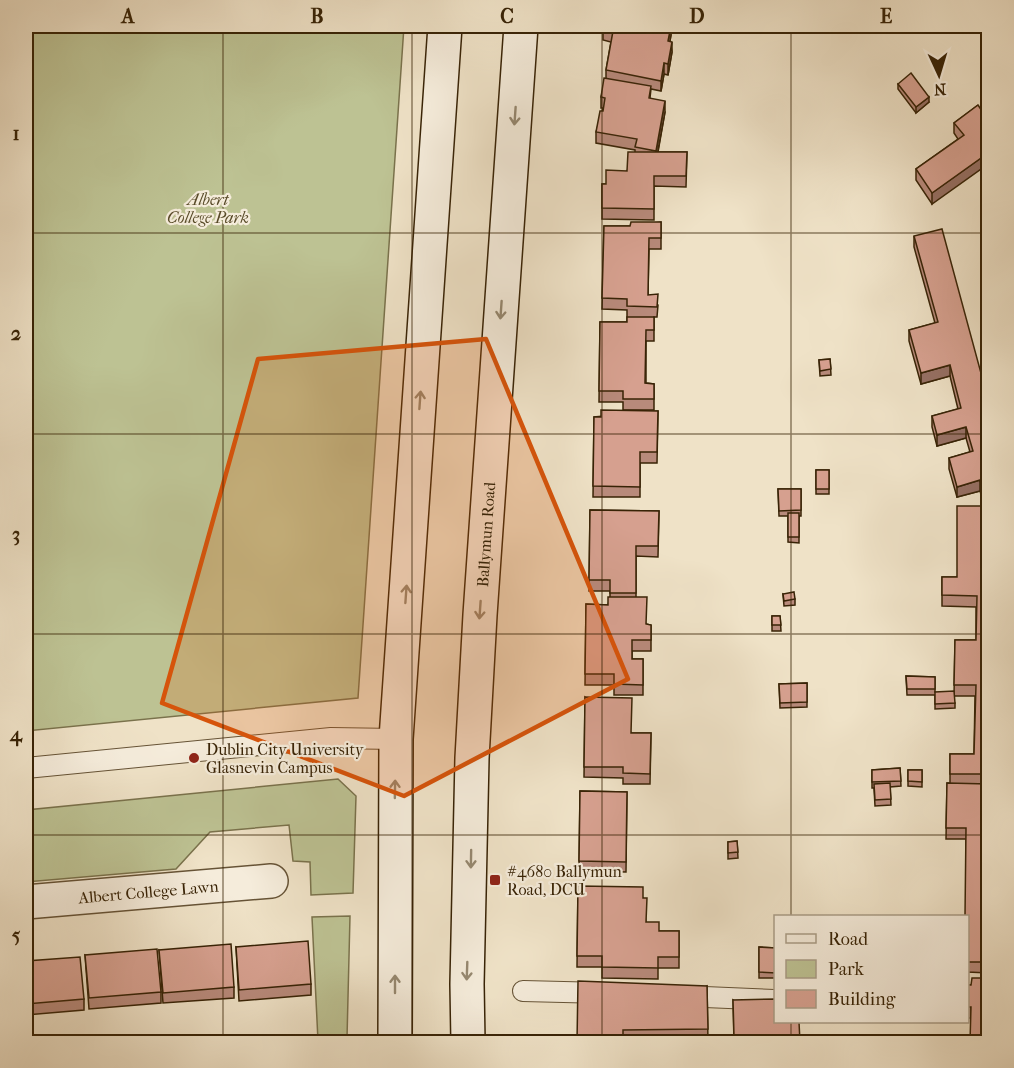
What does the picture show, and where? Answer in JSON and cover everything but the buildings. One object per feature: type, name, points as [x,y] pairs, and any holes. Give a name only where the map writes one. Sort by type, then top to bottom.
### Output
[{"type":"main road","points":[[395,1042],[396,739],[446,26]]},
{"type":"main road","name":"Ballymun Road","points":[[468,1042],[467,984],[472,758],[521,26]]},
{"type":"main road","name":"Albert College Lawn","points":[[26,902],[271,881]]},
{"type":"lane","points":[[26,768],[331,738],[396,739]]},
{"type":"lane","points":[[523,991],[620,994]]},
{"type":"lane","points":[[668,996],[774,1000]]},
{"type":"highlighted area","points":[[486,339],[628,679],[404,796],[162,703],[258,359]]},
{"type":"green space","name":"Albert College Park","points":[[26,26],[404,26],[358,698],[26,731]]},
{"type":"green space","points":[[338,779],[356,796],[353,893],[311,895],[310,862],[293,861],[289,825],[210,832],[176,869],[26,882],[26,810]]},
{"type":"green space","points":[[350,916],[347,1038],[318,1041],[312,917]]},
{"type":"place","name":"Dublin City University Glasnevin Campus","points":[[194,758]]},
{"type":"place","name":"#4680 Ballymun Road, DCU","points":[[495,880]]}]
